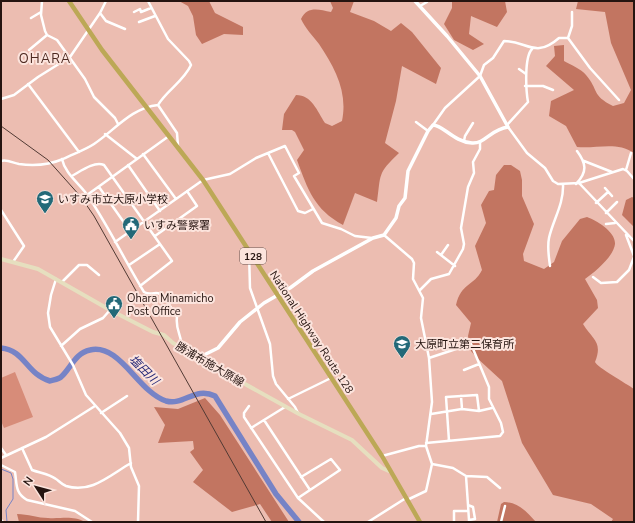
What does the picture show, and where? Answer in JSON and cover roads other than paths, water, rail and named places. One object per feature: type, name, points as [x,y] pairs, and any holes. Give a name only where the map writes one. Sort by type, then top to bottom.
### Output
[{"type":"highway","name":"National Highway Route 128","points":[[69,1],[88,31],[203,180],[382,456],[420,522]]},
{"type":"main road","name":"勝浦布施大原線","points":[[1,258],[38,269],[110,310],[152,332],[164,335],[181,348],[285,407],[352,440],[382,468],[391,472]]},
{"type":"street","points":[[42,1],[41,11],[44,29],[47,35],[57,40],[85,79],[94,97],[115,118],[118,124]]},
{"type":"street","points":[[1,99],[14,95],[28,84],[70,57],[100,13],[106,1]]},
{"type":"street","points":[[148,1],[168,39],[191,65],[172,89],[163,97],[158,105]]},
{"type":"street","points":[[415,1],[480,76],[507,126],[527,153],[545,168],[553,181],[558,184],[577,184],[626,170]]},
{"type":"street","points":[[420,6],[428,2],[426,1]]},
{"type":"street","points":[[134,12],[140,10],[141,12],[151,8]]},
{"type":"street","points":[[31,18],[41,11]]},
{"type":"street","points":[[568,38],[572,26],[572,12]]},
{"type":"street","points":[[100,13],[106,21],[125,29]]},
{"type":"street","points":[[139,22],[155,16]]},
{"type":"street","points":[[29,50],[47,35]]},
{"type":"street","points":[[198,358],[218,348],[240,322],[278,294],[313,271],[373,238],[384,235],[396,218],[399,206],[405,198],[408,171],[428,131],[445,108],[480,76],[484,65],[493,58],[504,41],[532,49],[551,44],[559,38],[568,38]]},
{"type":"street","points":[[568,38],[619,100]]},
{"type":"street","points":[[433,125],[437,125],[453,138],[464,142],[480,142],[496,130],[507,126],[528,102],[525,86],[530,51],[532,49]]},
{"type":"street","points":[[519,69],[526,74]]},
{"type":"street","points":[[28,84],[79,152]]},
{"type":"street","points":[[525,86],[544,86],[553,90]]},
{"type":"street","points":[[1,161],[30,166],[62,160],[93,145],[104,134],[146,106],[158,105]]},
{"type":"street","points":[[158,105],[177,133],[178,147]]},
{"type":"street","points":[[416,122],[428,131]]},
{"type":"street","points":[[464,142],[464,136],[473,123]]},
{"type":"street","points":[[104,134],[137,159]]},
{"type":"street","points":[[88,195],[169,135]]},
{"type":"street","points":[[420,290],[431,279],[449,274],[455,266],[464,244],[461,228],[468,187],[474,173],[474,162],[480,149],[480,142]]},
{"type":"street","points":[[115,242],[203,180],[230,174],[268,153],[285,146],[299,173],[294,176],[322,223],[341,229],[355,236],[373,238]]},
{"type":"street","points":[[577,151],[584,161],[613,173]]},
{"type":"street","points":[[268,153],[298,211],[305,213],[313,209]]},
{"type":"street","points":[[626,170],[631,153]]},
{"type":"street","points":[[144,154],[176,199]]},
{"type":"street","points":[[62,160],[63,166],[88,195],[144,292],[148,295],[156,293],[162,295],[177,317],[175,327],[182,341],[181,348]]},
{"type":"street","points":[[577,184],[582,176],[584,161]]},
{"type":"street","points":[[72,176],[87,167],[99,164],[104,165],[172,261],[140,286]]},
{"type":"street","points":[[128,165],[160,210]]},
{"type":"street","points":[[626,170],[634,179]]},
{"type":"street","points":[[550,266],[548,246],[549,238],[561,204],[563,184]]},
{"type":"street","points":[[577,184],[634,241]]},
{"type":"street","points":[[99,187],[130,231]]},
{"type":"street","points":[[605,188],[612,196]]},
{"type":"street","points":[[154,236],[197,206],[187,191]]},
{"type":"street","points":[[596,203],[608,192]]},
{"type":"street","points":[[606,213],[617,202]]},
{"type":"street","points":[[1,210],[24,246],[13,262]]},
{"type":"street","points":[[606,224],[615,223]]},
{"type":"street","points":[[593,277],[601,283],[617,282],[629,270],[634,261],[634,256],[626,234]]},
{"type":"street","points":[[368,522],[406,499],[426,491],[432,464],[426,445],[431,414],[429,358],[421,318],[423,298],[413,279],[414,263],[412,258],[384,235]]},
{"type":"street","points":[[129,265],[160,244]]},
{"type":"street","points":[[441,255],[448,246]]},
{"type":"street","points":[[249,250],[250,288],[256,310],[270,344],[272,369],[276,384],[295,406],[299,414]]},
{"type":"street","points":[[437,252],[455,266]]},
{"type":"street","points":[[62,283],[79,265],[87,265],[99,275]]},
{"type":"street","points":[[56,279],[51,295],[48,313],[50,327],[73,365],[84,392],[94,406],[125,440],[129,448],[131,463],[139,486],[138,522]]},
{"type":"street","points":[[61,346],[80,329],[103,318],[110,310]]},
{"type":"street","points":[[382,456],[418,446],[449,441],[500,436],[503,432],[503,428],[492,408],[489,399],[489,387],[471,344],[429,358]]},
{"type":"street","points":[[464,370],[479,364]]},
{"type":"street","points":[[288,399],[331,378]]},
{"type":"street","points":[[449,441],[446,397],[477,395],[479,411]]},
{"type":"street","points":[[101,413],[127,396]]},
{"type":"street","points":[[461,396],[462,409]]},
{"type":"street","points":[[1,458],[46,437],[94,406]]},
{"type":"street","points":[[249,406],[244,413],[244,417],[298,498],[324,522]]},
{"type":"street","points":[[252,428],[285,407]]},
{"type":"street","points":[[431,414],[462,409],[479,411],[492,408]]},
{"type":"street","points":[[264,420],[310,490]]},
{"type":"street","points":[[1,448],[6,455]]},
{"type":"street","points":[[22,448],[32,470],[56,479],[65,486],[80,489],[92,484],[100,484],[131,463]]},
{"type":"street","points":[[298,498],[340,470],[331,459],[301,477]]},
{"type":"street","points":[[432,464],[453,468],[466,476],[487,477],[500,488]]},
{"type":"street","points":[[1,465],[14,472],[16,489],[20,496],[27,500],[74,511],[92,522]]},
{"type":"street","points":[[466,476],[467,511],[469,521],[475,519],[473,507],[468,505]]},
{"type":"street","points":[[501,522],[505,506]]},
{"type":"street","points":[[454,522],[454,512],[467,511]]},
{"type":"waterway","name":"塩田川","points":[[1,348],[9,350],[21,357],[30,368],[42,378],[50,381],[61,377],[81,354],[90,350],[101,350],[111,354],[120,361],[156,396],[166,401],[178,401],[201,393],[215,396],[276,494],[299,522]]},
{"type":"waterway","points":[[1,469],[11,473],[13,479],[13,499],[6,510],[7,522]]},
{"type":"railway","points":[[1,126],[48,160],[81,197],[94,216],[266,522]]},
{"type":"place","name":"いすみ市立大原小学校","points":[[45,214]]},
{"type":"place","name":"いすみ警察署","points":[[131,240]]},
{"type":"place","name":"Ohara Minamicho Post Office","points":[[114,319]]},
{"type":"place","name":"大原町立第二保育所","points":[[402,359]]},
{"type":"district","name":"OHARA","points":[[45,58]]}]
